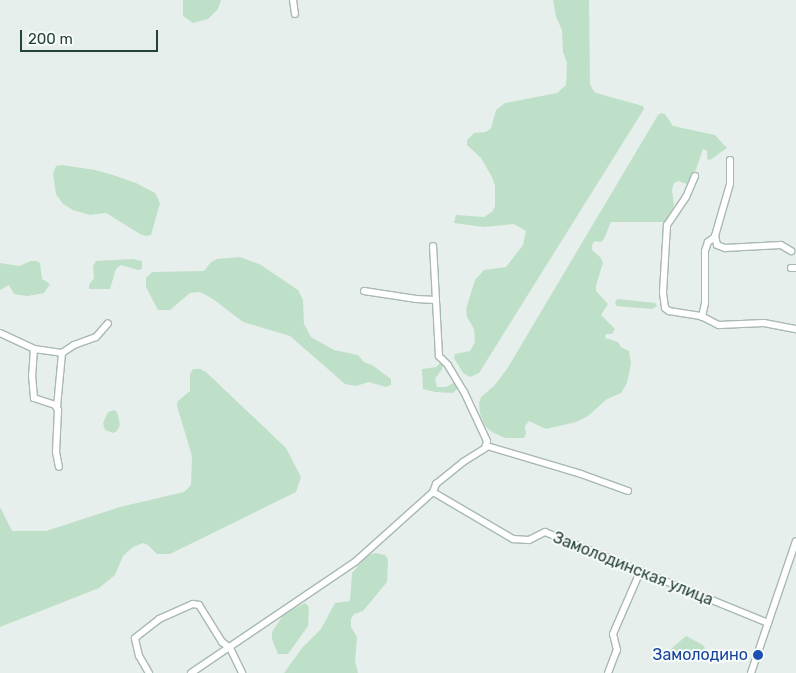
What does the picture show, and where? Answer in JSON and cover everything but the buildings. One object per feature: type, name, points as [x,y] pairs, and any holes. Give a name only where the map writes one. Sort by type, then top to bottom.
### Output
[{"type":"street","points":[[293,0],[295,14]]},
{"type":"street","points":[[730,160],[730,184],[715,237],[717,245],[722,248],[781,245],[791,251]]},
{"type":"street","points":[[695,176],[686,197],[667,225],[664,304],[669,311],[702,316],[719,325],[764,323],[796,329]]},
{"type":"street","points":[[702,316],[705,251],[708,242],[715,237]]},
{"type":"street","points":[[192,673],[355,562],[433,492],[436,484],[444,476],[487,446],[488,441],[464,392],[448,365],[439,356],[433,246]]},
{"type":"street","points":[[364,291],[436,300]]},
{"type":"street","points":[[0,333],[34,349],[62,353],[74,345],[96,337],[108,323]]},
{"type":"street","points":[[34,349],[32,375],[34,398],[57,407]]},
{"type":"street","points":[[59,467],[56,452],[57,407],[62,353]]},
{"type":"street","points":[[487,446],[581,474],[628,491]]},
{"type":"street","name":"Замолодинская улица","points":[[433,492],[513,539],[529,540],[545,532],[768,623]]},
{"type":"street","points":[[751,673],[796,541]]},
{"type":"street","points":[[608,673],[617,650],[613,634],[640,572]]},
{"type":"street","points":[[149,673],[139,656],[135,638],[159,619],[188,606],[199,605],[217,635],[230,648],[242,673]]},
{"type":"green space","points":[[183,0],[221,0],[218,9],[208,19],[193,23],[183,16]]},
{"type":"green space","points":[[553,0],[589,0],[590,84],[593,90],[596,93],[643,106],[644,109],[479,373],[470,377],[463,373],[454,358],[455,354],[470,351],[475,342],[474,329],[467,317],[466,309],[475,280],[484,270],[506,267],[523,245],[526,231],[514,224],[484,227],[454,223],[456,215],[484,217],[493,211],[495,206],[495,186],[492,177],[481,158],[467,145],[467,140],[474,133],[486,132],[491,128],[496,110],[505,103],[557,93],[566,85],[567,63],[563,52],[562,30],[556,17]]},
{"type":"green space","points":[[661,113],[665,114],[673,126],[715,135],[727,148],[710,160],[707,159],[707,151],[703,149],[692,181],[687,184],[678,181],[674,183],[672,190],[674,205],[666,222],[611,222],[604,239],[601,242],[595,241],[592,245],[592,250],[601,258],[603,263],[596,291],[608,304],[601,315],[615,329],[612,334],[606,334],[605,338],[618,342],[621,347],[629,351],[631,363],[627,383],[621,393],[607,399],[588,416],[576,422],[546,429],[529,421],[525,426],[526,434],[524,438],[505,438],[492,432],[485,426],[480,414],[479,403],[481,397],[494,386],[507,369],[658,115]]},
{"type":"green space","points":[[62,165],[113,175],[136,183],[155,193],[160,203],[151,235],[140,234],[106,213],[90,215],[73,210],[63,204],[56,194],[53,174],[56,166]]},
{"type":"green space","points":[[240,257],[261,265],[298,290],[303,300],[304,324],[311,337],[334,350],[358,355],[364,362],[372,365],[391,379],[391,385],[386,387],[369,382],[356,386],[345,384],[290,336],[243,322],[213,299],[200,292],[190,293],[170,310],[158,310],[146,287],[146,278],[152,272],[204,271],[211,262],[217,259]]},
{"type":"green space","points":[[133,259],[142,261],[142,269],[138,270],[121,265],[116,269],[110,289],[89,289],[89,285],[94,278],[93,266],[96,261]]},
{"type":"green space","points":[[31,261],[40,263],[42,279],[50,284],[44,293],[27,296],[14,294],[9,285],[0,290],[0,263],[19,266]]},
{"type":"green space","points":[[618,299],[655,303],[657,306],[652,309],[616,306],[615,302]]},
{"type":"green space","points":[[440,363],[443,365],[435,379],[437,387],[446,387],[455,382],[458,388],[453,393],[423,389],[422,369],[436,367]]},
{"type":"green space","points":[[193,369],[200,369],[206,372],[286,448],[301,477],[296,492],[170,554],[157,554],[148,545],[143,543],[133,547],[123,556],[115,575],[99,588],[0,627],[0,507],[12,531],[46,531],[120,507],[184,492],[191,485],[192,456],[177,406],[178,401],[190,391],[190,374]]},
{"type":"green space","points":[[114,410],[117,412],[120,425],[117,431],[113,433],[105,430],[103,423],[108,412]]},
{"type":"green space","points":[[375,553],[385,555],[388,559],[387,582],[363,611],[354,614],[351,619],[351,627],[357,637],[355,661],[358,673],[284,673],[302,648],[321,629],[335,603],[350,601],[352,573],[367,556]]},
{"type":"green space","points":[[305,603],[309,607],[308,626],[288,654],[278,654],[272,639],[272,632],[284,614]]},
{"type":"green space","points":[[686,636],[705,648],[703,652],[692,652],[689,660],[685,662],[671,649]]},
{"type":"place","name":"Замолодино","points":[[758,655]]}]
